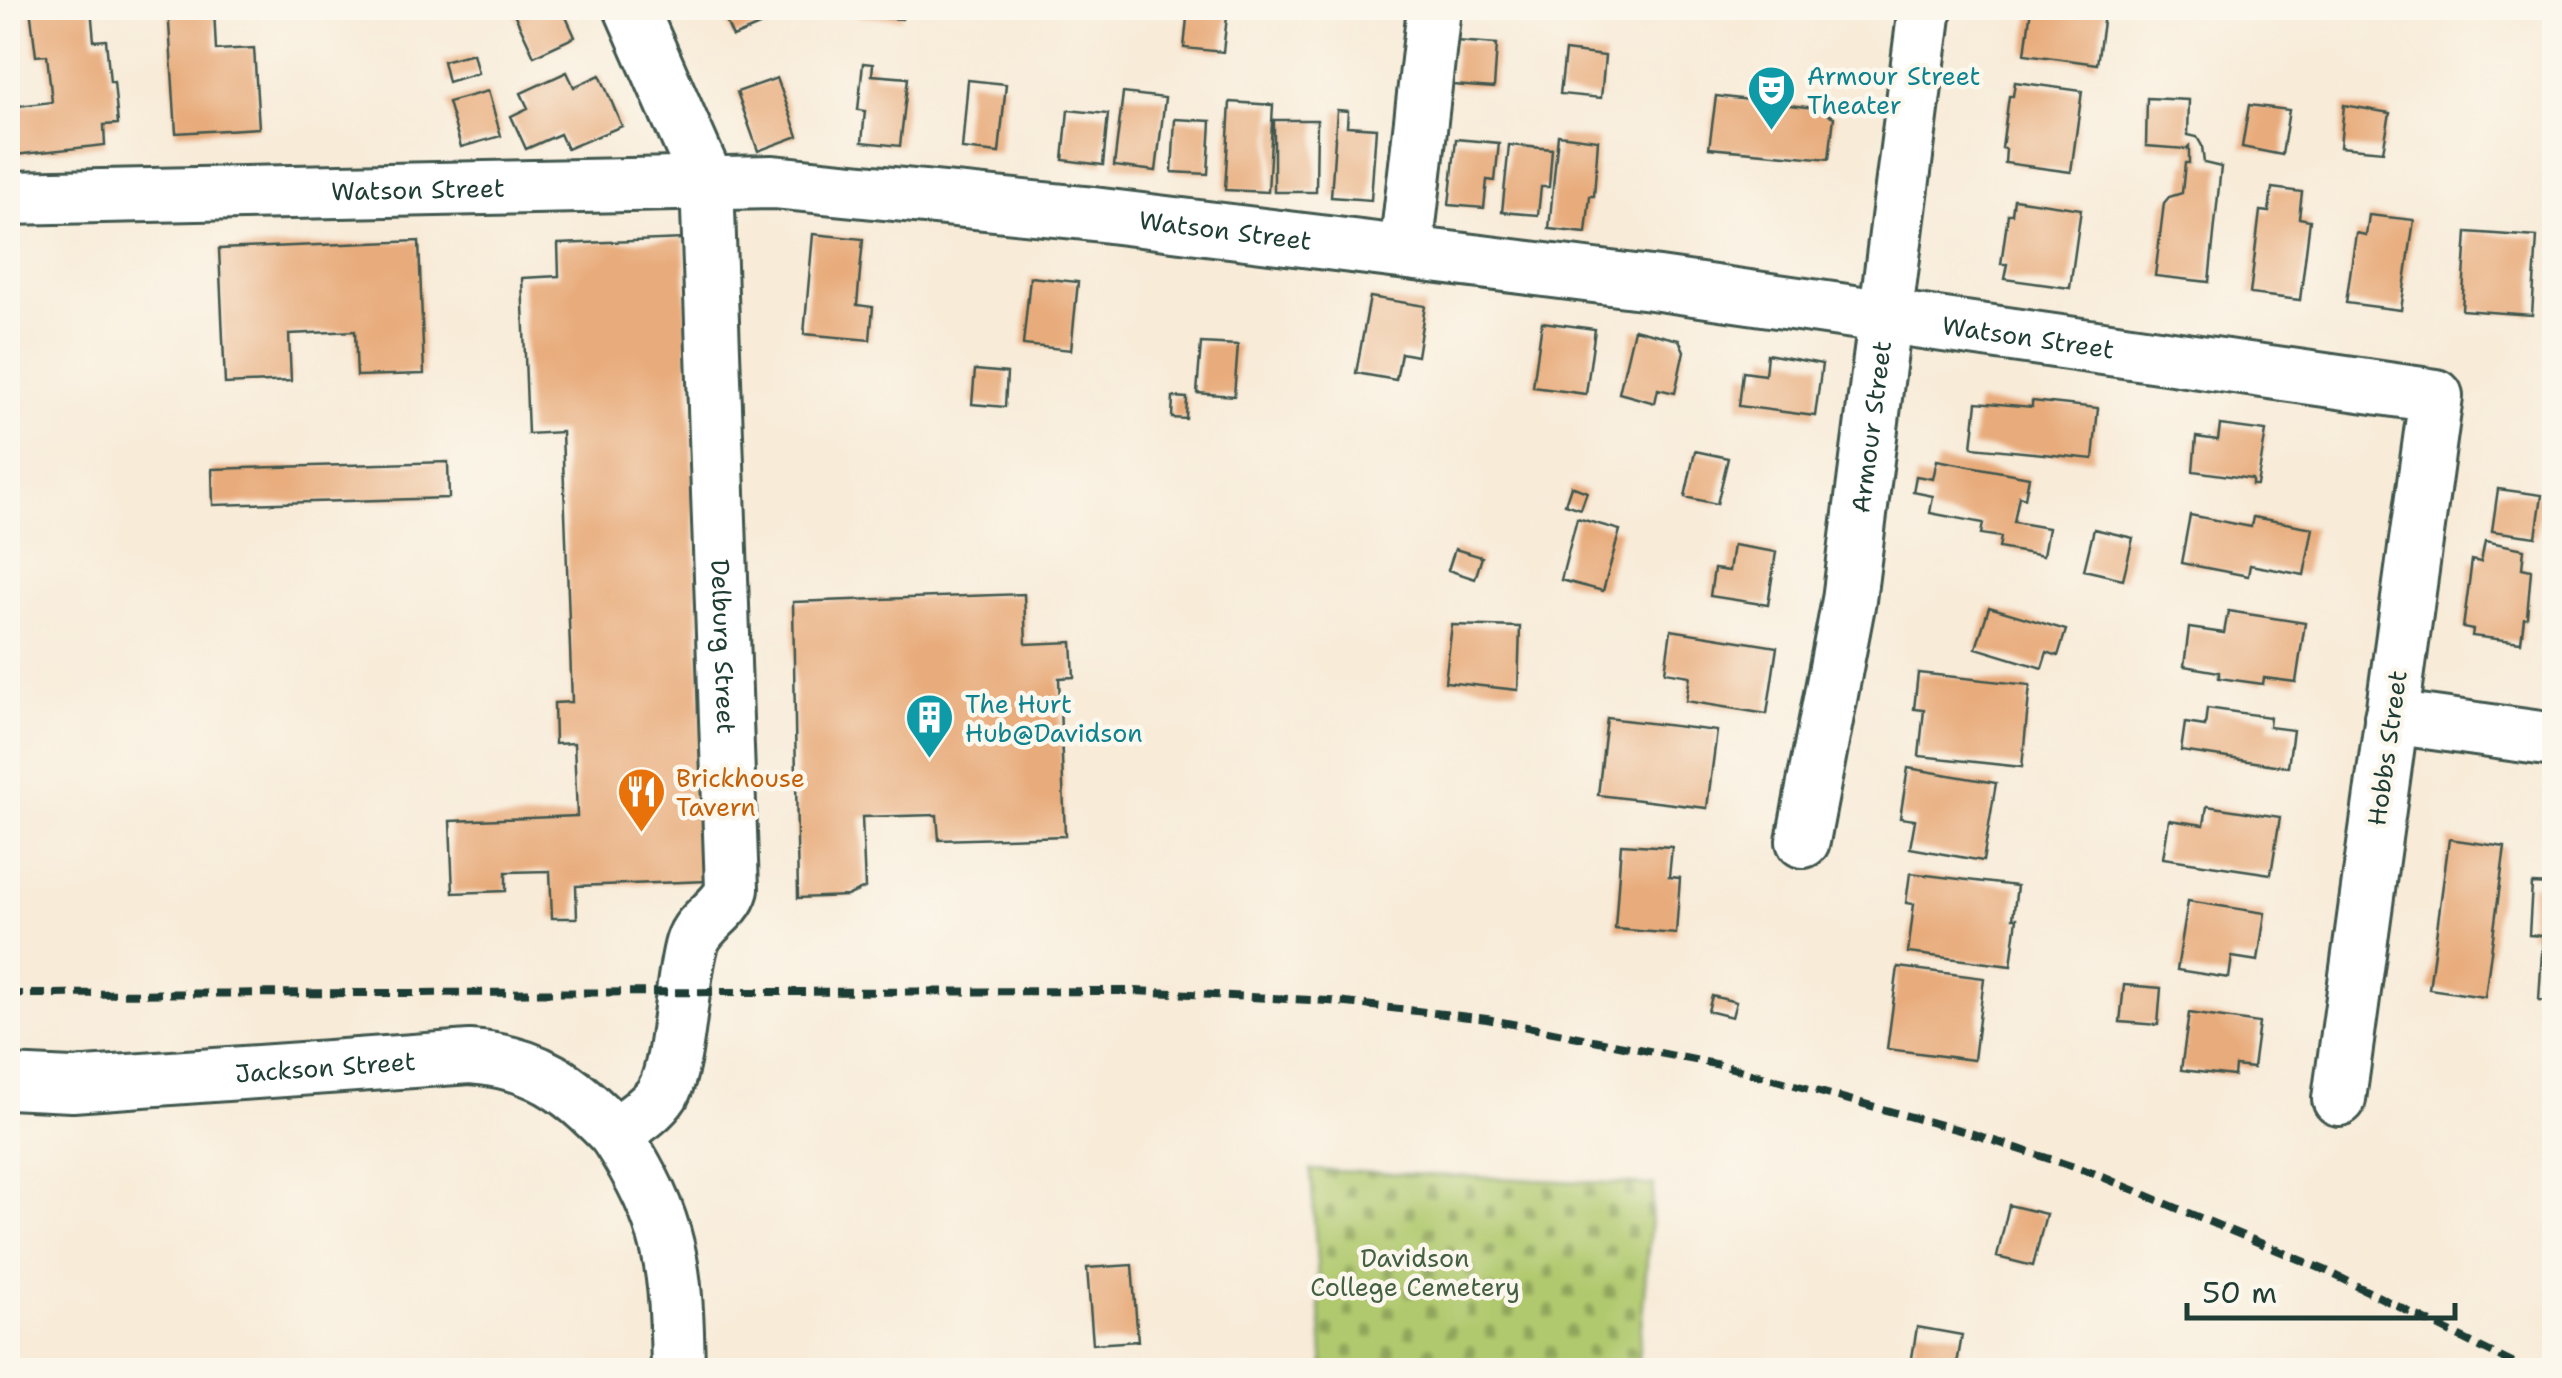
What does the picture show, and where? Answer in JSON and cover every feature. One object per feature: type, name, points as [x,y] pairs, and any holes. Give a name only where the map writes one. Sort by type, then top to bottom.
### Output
[{"type":"street","name":"Delburg Street","points":[[615,1134],[661,1095],[673,1054],[693,939],[704,922],[729,900],[732,889],[708,181],[632,8]]},
{"type":"street","points":[[1406,252],[1434,8]]},
{"type":"street","name":"Armour Street","points":[[1804,842],[1850,600],[1926,8]]},
{"type":"street","name":"Watson Street","points":[[8,198],[354,193],[708,181],[792,184],[1406,252],[1886,316],[2436,396]]},
{"type":"street","name":"Hobbs Street","points":[[2338,1099],[2436,396]]},
{"type":"street","points":[[2392,716],[2554,740]]},
{"type":"street","name":"Jackson Street","points":[[8,1082],[72,1084],[470,1057],[500,1059],[552,1078],[586,1104],[615,1134]]},
{"type":"street","points":[[615,1134],[641,1175],[670,1248],[678,1370]]},
{"type":"green space","name":"Davidson College Cemetery","points":[[1311,1170],[1654,1185],[1637,1370],[1324,1370]]},
{"type":"building","points":[[30,8],[91,8],[94,41],[106,40],[110,82],[114,82],[118,124],[104,125],[105,145],[14,155],[9,107],[52,102],[47,55],[36,56]]},
{"type":"building","points":[[168,8],[214,8],[216,50],[254,48],[259,128],[176,133]]},
{"type":"building","points":[[562,8],[575,37],[534,56],[512,9]]},
{"type":"building","points":[[720,8],[765,8],[771,21],[733,37]]},
{"type":"building","points":[[857,8],[903,8],[902,19],[856,16]]},
{"type":"building","points":[[1188,8],[1228,8],[1223,52],[1184,48]]},
{"type":"building","points":[[2031,8],[2105,8],[2097,64],[2025,54]]},
{"type":"building","points":[[1455,41],[1497,44],[1494,88],[1453,85]]},
{"type":"building","points":[[1565,51],[1605,56],[1601,98],[1560,94]]},
{"type":"building","points":[[473,53],[478,73],[448,82],[443,61]]},
{"type":"building","points":[[863,63],[873,64],[872,75],[908,78],[900,146],[862,142],[865,111],[858,110]]},
{"type":"building","points":[[567,72],[574,87],[600,75],[622,126],[567,149],[560,134],[526,149],[511,116],[528,108],[521,93]]},
{"type":"building","points":[[777,78],[798,136],[758,151],[737,92]]},
{"type":"building","points":[[968,80],[1006,84],[999,153],[962,149]]},
{"type":"building","points":[[2015,82],[2082,91],[2071,172],[2005,163],[2006,149],[2002,148],[2009,96],[2013,96]]},
{"type":"building","points":[[488,91],[501,136],[461,147],[448,102]]},
{"type":"building","points":[[1123,93],[1165,98],[1156,171],[1114,166]]},
{"type":"building","name":"Armour Street Theater","points":[[1716,96],[1815,108],[1834,117],[1829,159],[1709,148]]},
{"type":"building","points":[[2147,98],[2189,100],[2188,135],[2197,137],[2204,163],[2221,167],[2209,282],[2155,276],[2164,203],[2182,193],[2189,146],[2146,146]]},
{"type":"building","points":[[1230,102],[1273,105],[1268,192],[1225,190]]},
{"type":"building","points":[[2249,105],[2289,110],[2282,155],[2242,147]]},
{"type":"building","points":[[2344,105],[2390,113],[2383,151],[2340,147]]},
{"type":"building","points":[[1068,110],[1108,114],[1103,165],[1063,160]]},
{"type":"building","points":[[1337,110],[1348,111],[1347,126],[1376,128],[1371,200],[1331,197]]},
{"type":"building","points":[[1175,119],[1211,121],[1208,174],[1172,172]]},
{"type":"building","points":[[1274,120],[1317,120],[1316,192],[1274,192]]},
{"type":"building","points":[[1558,135],[1598,140],[1594,196],[1590,196],[1586,233],[1549,229]]},
{"type":"building","points":[[1456,139],[1499,143],[1495,181],[1487,180],[1484,208],[1449,205]]},
{"type":"building","points":[[1509,145],[1552,149],[1549,187],[1541,187],[1538,215],[1502,212]]},
{"type":"building","points":[[2272,188],[2302,192],[2299,218],[2310,220],[2300,300],[2250,294],[2260,211],[2269,212]]},
{"type":"building","points":[[2014,199],[2081,209],[2070,288],[2004,279],[2007,264],[2001,264]]},
{"type":"building","points":[[2369,215],[2414,220],[2401,310],[2346,303],[2356,233],[2366,235]]},
{"type":"building","points":[[2467,232],[2537,237],[2532,315],[2462,310]]},
{"type":"building","points":[[813,234],[863,239],[857,305],[873,307],[870,340],[804,334]]},
{"type":"building","points":[[684,239],[708,881],[576,886],[577,918],[552,918],[550,871],[506,872],[506,891],[453,893],[450,821],[577,816],[574,743],[555,744],[554,703],[572,702],[562,432],[528,434],[522,278],[559,276],[558,244]]},
{"type":"building","points":[[419,241],[424,374],[357,376],[355,331],[289,334],[291,381],[225,384],[219,249]]},
{"type":"building","points":[[1030,277],[1078,282],[1071,350],[1023,345]]},
{"type":"building","points":[[1370,297],[1425,306],[1417,356],[1401,353],[1396,380],[1356,373]]},
{"type":"building","points":[[1542,322],[1595,329],[1586,394],[1533,387]]},
{"type":"building","points":[[1634,329],[1679,340],[1684,351],[1675,393],[1658,389],[1655,403],[1619,393]]},
{"type":"building","points":[[1201,343],[1238,345],[1234,396],[1197,393]]},
{"type":"building","points":[[1767,354],[1822,364],[1815,416],[1739,406],[1743,372],[1765,375]]},
{"type":"building","points":[[975,370],[1007,373],[1005,407],[972,404]]},
{"type":"building","points":[[1173,397],[1187,398],[1186,419],[1172,418]]},
{"type":"building","points":[[2032,401],[2098,408],[2093,459],[1972,447],[1977,402],[2032,407]]},
{"type":"building","points":[[2220,425],[2266,431],[2257,485],[2252,485],[2252,479],[2193,471],[2196,437],[2218,440]]},
{"type":"building","points":[[1695,451],[1728,458],[1717,504],[1685,497]]},
{"type":"building","points":[[1937,460],[2029,477],[2025,498],[2019,496],[2014,522],[2048,528],[2043,556],[1999,548],[2001,537],[1981,534],[1983,523],[1930,513],[1933,496],[1913,492],[1916,476],[1933,479]]},
{"type":"building","points":[[448,462],[449,498],[213,505],[212,469]]},
{"type":"building","points":[[1571,486],[1587,492],[1581,509],[1565,504]]},
{"type":"building","points":[[2498,489],[2542,495],[2536,537],[2492,531]]},
{"type":"building","points":[[2190,515],[2251,527],[2253,517],[2313,528],[2304,575],[2250,565],[2248,576],[2181,563]]},
{"type":"building","points":[[1577,518],[1620,530],[1603,591],[1561,580]]},
{"type":"building","points":[[2094,529],[2133,538],[2123,579],[2084,570]]},
{"type":"building","points":[[2485,541],[2524,549],[2522,568],[2531,570],[2521,642],[2472,636],[2473,630],[2463,628],[2472,560],[2481,562]]},
{"type":"building","points":[[1733,545],[1776,552],[1768,605],[1710,596],[1714,569],[1729,571]]},
{"type":"building","points":[[1455,549],[1482,557],[1475,579],[1448,570]]},
{"type":"building","name":"The Hurt Hub@Davidson","points":[[1024,594],[1026,644],[1072,642],[1074,677],[1059,678],[1065,836],[939,840],[937,815],[862,817],[865,888],[847,896],[798,898],[793,602]]},
{"type":"building","points":[[1989,607],[2066,630],[2058,656],[2047,652],[2042,668],[1976,648]]},
{"type":"building","points":[[2228,611],[2305,623],[2296,682],[2264,678],[2263,684],[2219,678],[2219,672],[2184,666],[2189,628],[2224,633]]},
{"type":"building","points":[[1452,625],[1520,627],[1518,690],[1445,682]]},
{"type":"building","points":[[1671,630],[1777,647],[1767,714],[1686,701],[1690,676],[1665,672]]},
{"type":"building","points":[[1918,673],[2030,685],[2022,767],[1919,756],[1924,710],[1914,709]]},
{"type":"building","points":[[2207,708],[2270,717],[2269,727],[2293,730],[2288,767],[2181,751],[2185,723],[2205,726]]},
{"type":"building","points":[[1607,718],[1717,731],[1707,808],[1598,795]]},
{"type":"building","points":[[1908,768],[1996,783],[1983,861],[1910,848],[1915,820],[1900,818]]},
{"type":"building","points":[[2207,806],[2280,817],[2271,874],[2163,858],[2169,820],[2204,825]]},
{"type":"building","points":[[2449,839],[2505,847],[2485,997],[2429,989]]},
{"type":"building","points":[[1621,844],[1672,847],[1669,877],[1680,878],[1676,934],[1615,929]]},
{"type":"building","points":[[1910,873],[2017,886],[2011,966],[1908,953],[1914,904],[1906,903]]},
{"type":"building","points":[[2532,884],[2554,885],[2554,1001],[2539,1000],[2543,936],[2529,935]]},
{"type":"building","points":[[2188,901],[2265,913],[2258,961],[2232,957],[2229,978],[2177,970]]},
{"type":"building","points":[[1898,967],[1984,978],[1974,1060],[1887,1049]]},
{"type":"building","points":[[2124,985],[2161,988],[2158,1025],[2120,1022]]},
{"type":"building","points":[[1712,996],[1736,1002],[1732,1017],[1708,1011]]},
{"type":"building","points":[[2189,1013],[2259,1023],[2253,1068],[2235,1066],[2234,1076],[2181,1070]]},
{"type":"building","points":[[2009,1205],[2046,1214],[2033,1266],[1997,1257]]},
{"type":"building","points":[[1132,1265],[1138,1341],[1093,1344],[1087,1268]]},
{"type":"building","points":[[1917,1327],[1962,1335],[1956,1370],[1910,1370]]},
{"type":"railway","points":[[8,994],[1134,991],[1329,1001],[1487,1019],[1725,1066],[1970,1133],[2093,1173],[2327,1271],[2526,1370]]},
{"type":"place","name":"Armour Street Theater","points":[[1772,132]]},
{"type":"place","name":"The Hurt Hub@Davidson","points":[[930,760]]},
{"type":"place","name":"Brickhouse Tavern","points":[[641,834]]}]
